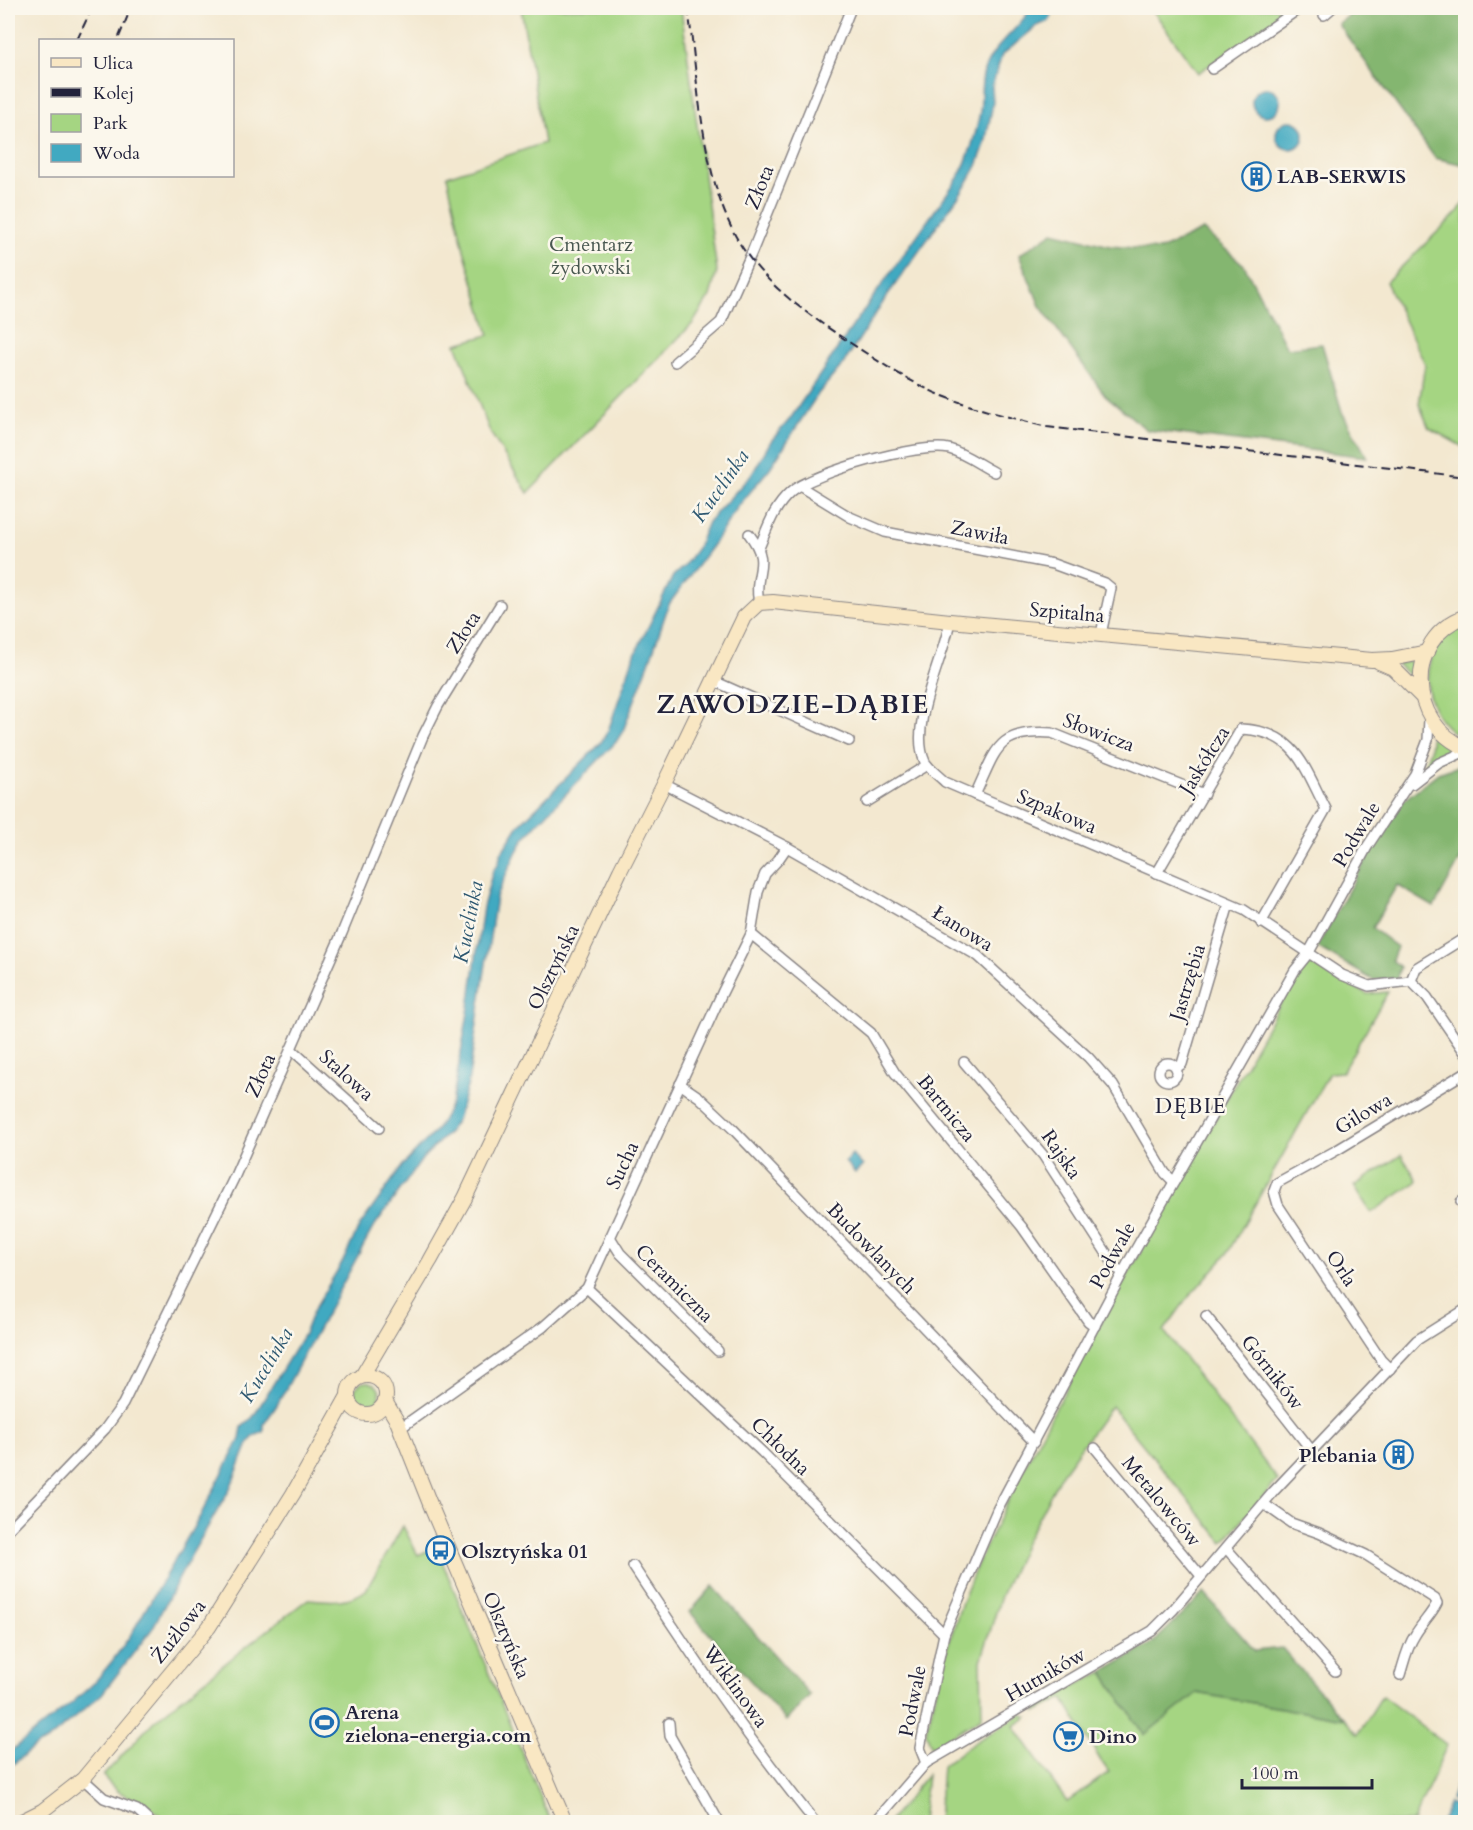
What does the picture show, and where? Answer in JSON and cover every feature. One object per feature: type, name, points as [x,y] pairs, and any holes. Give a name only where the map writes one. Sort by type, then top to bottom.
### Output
[{"type":"street","name":"Złota","points":[[675,362],[721,322],[757,241],[851,8]]},
{"type":"street","points":[[1212,69],[1300,8]]},
{"type":"street","points":[[1324,15],[1332,8]]},
{"type":"street","points":[[759,548],[776,507],[793,490],[811,479],[865,460],[933,447],[950,449],[994,472]]},
{"type":"street","name":"Zawiła","points":[[801,487],[850,518],[885,532],[1053,564],[1105,583],[1111,588],[1101,634]]},
{"type":"street","points":[[749,534],[759,548],[762,566],[756,592],[759,603]]},
{"type":"street","name":"Szpitalna","points":[[759,603],[773,602],[950,621],[1372,660],[1392,659],[1427,652]]},
{"type":"street","name":"Olsztyńska","points":[[362,1376],[465,1198],[744,616],[759,603]]},
{"type":"street","name":"Złota","points":[[8,1530],[105,1429],[123,1404],[234,1178],[428,726],[500,605]]},
{"type":"street","points":[[1466,616],[1449,624],[1440,632],[1427,652],[1422,666],[1421,696],[1429,717],[1446,736],[1466,750]]},
{"type":"street","points":[[867,802],[927,765],[919,741],[922,722],[950,621]]},
{"type":"street","name":"Szpitalna","points":[[1372,660],[1393,668],[1421,696]]},
{"type":"street","points":[[714,681],[849,741]]},
{"type":"street","name":"Podwale","points":[[926,1763],[920,1748],[944,1634],[997,1510],[1123,1272],[1295,970],[1308,954],[1367,847],[1414,774],[1428,740],[1429,717]]},
{"type":"street","name":"Jaskółcza","points":[[1157,873],[1241,729],[1258,730],[1285,740],[1298,757],[1326,809],[1262,923]]},
{"type":"street","name":"Słowicza","points":[[975,795],[998,745],[1008,738],[1032,731],[1052,733],[1204,794]]},
{"type":"street","name":"Podwale","points":[[1403,791],[1439,763],[1466,750]]},
{"type":"street","name":"Szpakowa","points":[[927,765],[945,782],[1244,910],[1342,975],[1370,986],[1411,981]]},
{"type":"street","name":"Łanowa","points":[[664,784],[787,847],[978,956],[1088,1057],[1113,1085],[1165,1173],[1174,1182]]},
{"type":"street","name":"Sucha","points":[[399,1429],[543,1327],[586,1288],[752,934],[758,892],[765,874],[787,847]]},
{"type":"street","name":"Jastrzębia","points":[[1176,1068],[1182,1064],[1229,904]]},
{"type":"street","name":"Bartnicza","points":[[752,934],[871,1033],[895,1072],[1022,1227],[1088,1321],[1095,1326]]},
{"type":"street","points":[[1466,937],[1416,968],[1411,981],[1427,997],[1466,1054]]},
{"type":"street","name":"Stalowa","points":[[291,1049],[379,1128]]},
{"type":"street","name":"Rajska","points":[[964,1062],[1043,1155],[1116,1268],[1123,1272]]},
{"type":"street","name":"Gilowa","points":[[1277,1183],[1466,1072]]},
{"type":"street","name":"Budowlanych","points":[[680,1084],[699,1097],[733,1129],[1034,1442]]},
{"type":"street","name":"Orla","points":[[1277,1183],[1274,1191],[1278,1205],[1381,1360],[1390,1369]]},
{"type":"street","name":"Ceramiczna","points":[[610,1237],[620,1253],[718,1351]]},
{"type":"street","name":"Chłodna","points":[[586,1288],[762,1452],[944,1634]]},
{"type":"street","name":"Hutników","points":[[875,1822],[926,1763],[1152,1631],[1312,1451],[1417,1340],[1466,1309]]},
{"type":"street","name":"Górników","points":[[1206,1316],[1312,1451]]},
{"type":"street","name":"Olsztyńska","points":[[380,1348],[378,1368],[380,1380]]},
{"type":"street","points":[[362,1376],[380,1380],[386,1391],[385,1401],[376,1412],[370,1414],[358,1412],[353,1408],[348,1396],[351,1384],[362,1376]]},
{"type":"street","name":"Żużlowa","points":[[20,1822],[42,1811],[83,1779],[209,1627],[293,1494],[348,1396]]},
{"type":"street","name":"Olsztyńska","points":[[385,1401],[394,1415],[565,1822]]},
{"type":"street","name":"Żużlowa","points":[[329,1431],[358,1412]]},
{"type":"street","points":[[376,1412],[399,1429]]},
{"type":"street","name":"Metalowców","points":[[1095,1448],[1201,1576]]},
{"type":"street","points":[[1264,1504],[1291,1523],[1366,1555],[1435,1599],[1437,1603],[1434,1610],[1409,1647],[1400,1676]]},
{"type":"street","points":[[1226,1548],[1335,1671]]},
{"type":"street","name":"Wiklinowa","points":[[633,1566],[702,1670],[775,1773],[815,1822]]},
{"type":"street","points":[[669,1724],[670,1736],[719,1822]]},
{"type":"street","points":[[83,1779],[104,1798],[137,1810],[150,1822]]},
{"type":"green space","name":"Cmentarz żydowski","points":[[521,8],[681,8],[717,271],[710,296],[693,323],[528,493],[490,432],[456,344],[489,335],[464,250],[447,176],[544,143]]},
{"type":"green space","points":[[1151,8],[1293,8],[1198,73]]},
{"type":"green space","points":[[1359,8],[1465,8],[1465,165],[1435,158],[1338,24]]},
{"type":"green space","points":[[1465,200],[1466,448],[1429,428],[1419,404],[1425,364],[1386,282],[1458,212]]},
{"type":"green space","points":[[1203,230],[1244,265],[1287,348],[1322,344],[1342,412],[1367,457],[1147,430],[1105,395],[1040,306],[1019,255],[1053,232],[1110,246],[1160,250]]},
{"type":"green space","points":[[1465,622],[1465,739],[1452,731],[1434,709],[1427,680],[1434,652],[1442,639]]},
{"type":"green space","points":[[1417,660],[1414,680],[1397,664]]},
{"type":"green space","points":[[1432,730],[1458,750],[1424,767],[1430,750]]},
{"type":"green space","points":[[1465,766],[1465,851],[1434,907],[1397,885],[1372,928],[1397,947],[1392,960],[1400,967],[1397,978],[1373,980],[1317,947],[1358,873],[1404,800],[1438,773]]},
{"type":"green space","points":[[1310,962],[1367,994],[1388,992],[1342,1072],[1329,1073],[1227,1254],[1186,1300],[1164,1331],[1278,1480],[1223,1542],[1111,1406],[1061,1475],[1024,1545],[1001,1596],[981,1661],[982,1717],[932,1748],[926,1733],[945,1655],[977,1565],[1018,1479],[1109,1308],[1298,972],[1303,965]]},
{"type":"green space","points":[[1401,1155],[1418,1181],[1371,1213],[1354,1186]]},
{"type":"green space","points":[[367,1382],[376,1386],[380,1395],[376,1404],[367,1408],[358,1404],[354,1395],[358,1386]]},
{"type":"green space","points":[[403,1526],[418,1555],[436,1547],[551,1822],[165,1822],[151,1808],[116,1790],[103,1776],[154,1721],[308,1599],[346,1599],[366,1590]]},
{"type":"green space","points":[[713,1586],[810,1695],[786,1721],[690,1612]]},
{"type":"green space","points":[[1204,1593],[1255,1651],[1282,1648],[1344,1719],[1197,1693],[1144,1735],[1103,1672],[1153,1643]]},
{"type":"green space","points":[[1103,1672],[1144,1735],[1197,1693],[1344,1719],[1358,1734],[1382,1696],[1447,1745],[1413,1822],[938,1822],[942,1766],[975,1742],[1021,1714],[1028,1717],[1014,1726],[1067,1802],[1109,1772],[1063,1698],[1036,1712],[1035,1708]]},
{"type":"green space","points":[[927,1775],[922,1822],[889,1822]]},
{"type":"water","points":[[1031,8],[1055,8],[1049,21],[1037,26],[1002,55],[992,86],[993,103],[985,144],[977,166],[965,187],[889,293],[844,363],[818,394],[770,468],[737,508],[669,604],[623,731],[616,742],[537,824],[517,851],[496,897],[468,1084],[457,1120],[447,1134],[423,1158],[373,1228],[277,1405],[264,1424],[264,1432],[254,1436],[248,1444],[229,1491],[152,1629],[102,1694],[48,1740],[37,1745],[8,1768],[8,1753],[94,1683],[130,1636],[199,1518],[240,1439],[242,1427],[253,1417],[304,1334],[313,1311],[343,1261],[359,1227],[403,1165],[437,1129],[445,1116],[452,1101],[456,1081],[483,907],[493,870],[498,864],[501,853],[519,825],[600,744],[608,731],[633,658],[673,576],[684,566],[697,548],[708,522],[752,474],[771,441],[790,419],[854,324],[958,178],[969,154],[976,129],[983,76],[988,61]]},
{"type":"water","points":[[1266,88],[1276,92],[1280,102],[1276,112],[1266,116],[1256,112],[1252,102],[1256,92]]},
{"type":"water","points":[[1290,121],[1300,125],[1304,135],[1300,145],[1290,149],[1280,145],[1276,135],[1280,125]]},
{"type":"water","points":[[852,1154],[863,1166],[855,1173],[845,1162]]},
{"type":"water","points":[[1465,1759],[1465,1795],[1462,1804],[1451,1799]]},
{"type":"water","points":[[1449,1803],[1459,1807],[1450,1822],[1441,1822]]},
{"type":"railway","points":[[77,39],[92,8]]},
{"type":"railway","points":[[119,37],[131,8]]},
{"type":"railway","points":[[688,8],[702,120],[713,177],[721,203],[742,248],[769,280],[800,308],[896,372],[931,391],[956,401],[1047,427],[1466,477]]},
{"type":"place","name":"LAB-SERWIS","points":[[1256,176]]},
{"type":"place","name":"Plebania","points":[[1398,1455]]},
{"type":"place","name":"Olsztyńska 01","points":[[440,1551]]},
{"type":"place","name":"Arena zielona-energia.com","points":[[324,1723]]},
{"type":"place","name":"Dino","points":[[1068,1736]]},
{"type":"district","name":"ZAWODZIE-DĄBIE","points":[[793,704]]},
{"type":"district","name":"DĘBIE","points":[[1191,1106]]},
{"type":"water label","name":"Kucelinka","points":[[720,486]]},
{"type":"water label","name":"Kucelinka","points":[[468,922]]},
{"type":"water label","name":"Kucelinka","points":[[266,1365]]}]
